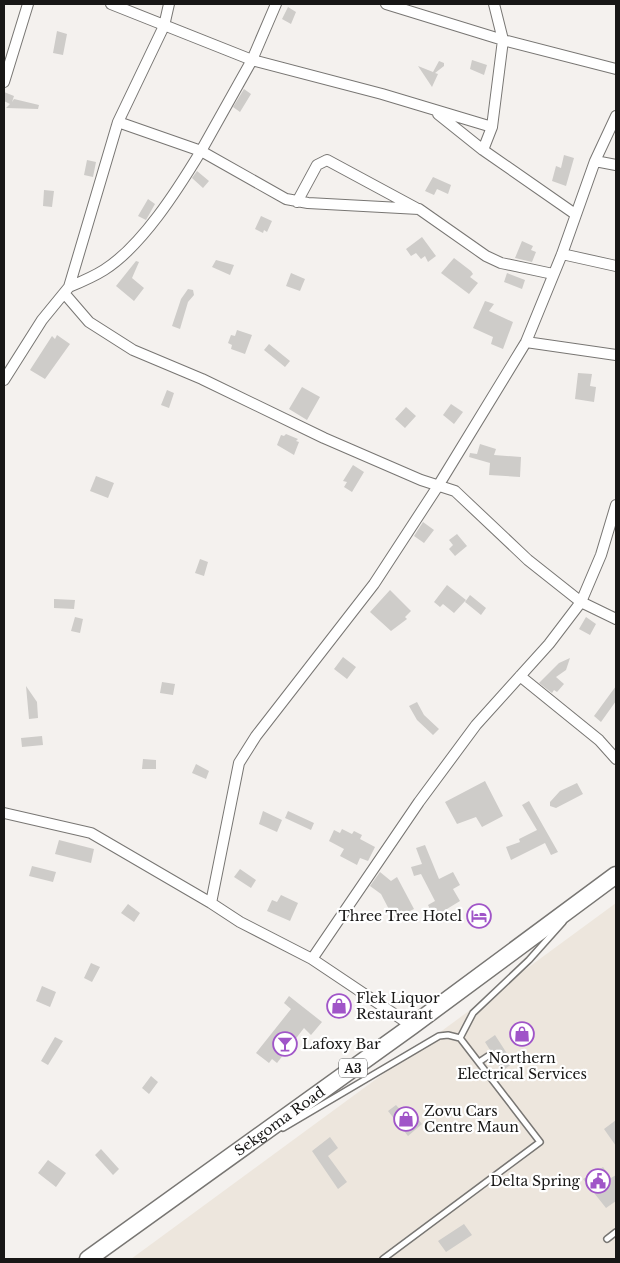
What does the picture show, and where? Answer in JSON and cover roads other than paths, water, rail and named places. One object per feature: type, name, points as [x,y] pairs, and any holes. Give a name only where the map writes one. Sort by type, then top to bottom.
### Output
[{"type":"highway","name":"Sekgoma Road","points":[[88,1259],[412,1026],[574,908],[616,875]]},
{"type":"street","points":[[4,82],[28,4]]},
{"type":"street","points":[[111,4],[252,60],[382,94],[492,127]]},
{"type":"street","points":[[4,380],[42,320],[66,290],[118,122],[164,26],[169,4]]},
{"type":"street","points":[[66,290],[104,270],[133,246],[182,183],[202,151],[252,60],[276,4]]},
{"type":"street","points":[[386,4],[503,40],[616,69]]},
{"type":"street","points":[[483,150],[492,127],[503,40],[494,4]]},
{"type":"street","points":[[433,110],[483,150],[575,214]]},
{"type":"street","points":[[212,903],[239,763],[256,736],[374,584],[438,486],[526,342],[562,254],[595,161],[616,116]]},
{"type":"street","points":[[118,122],[202,151],[286,199],[297,202],[419,209]]},
{"type":"street","points":[[297,202],[316,165],[328,160],[419,209],[486,256],[501,263],[553,274]]},
{"type":"street","points":[[595,161],[616,165]]},
{"type":"street","points":[[562,254],[616,266]]},
{"type":"street","points":[[66,290],[89,322],[134,350],[202,379],[324,438],[438,486],[448,487],[460,494],[528,560],[581,602],[616,619]]},
{"type":"street","points":[[526,342],[616,355]]},
{"type":"street","points":[[312,959],[419,802],[476,725],[549,644],[581,602],[601,555],[616,505]]},
{"type":"street","points":[[520,676],[599,740],[616,759]]},
{"type":"street","points":[[4,813],[91,834],[212,903],[240,922],[312,959],[412,1026]]},
{"type":"lane","points":[[460,1038],[473,1013],[556,932],[574,908]]},
{"type":"lane","points":[[206,1173],[439,1036],[448,1035],[460,1038],[540,1142],[383,1259]]},
{"type":"lane","points":[[479,1062],[491,1054]]},
{"type":"lane","points":[[607,1239],[616,1232]]},
{"type":"place","name":"Three Tree Hotel","points":[[479,916]]},
{"type":"place","name":"Flek Liquor Restaurant","points":[[339,1006]]},
{"type":"place","name":"Northern Electrical Services","points":[[522,1034]]},
{"type":"place","name":"Lafoxy Bar","points":[[285,1044]]},
{"type":"place","name":"Zovu Cars Centre Maun","points":[[406,1119]]},
{"type":"place","name":"Delta Spring","points":[[598,1181]]}]
